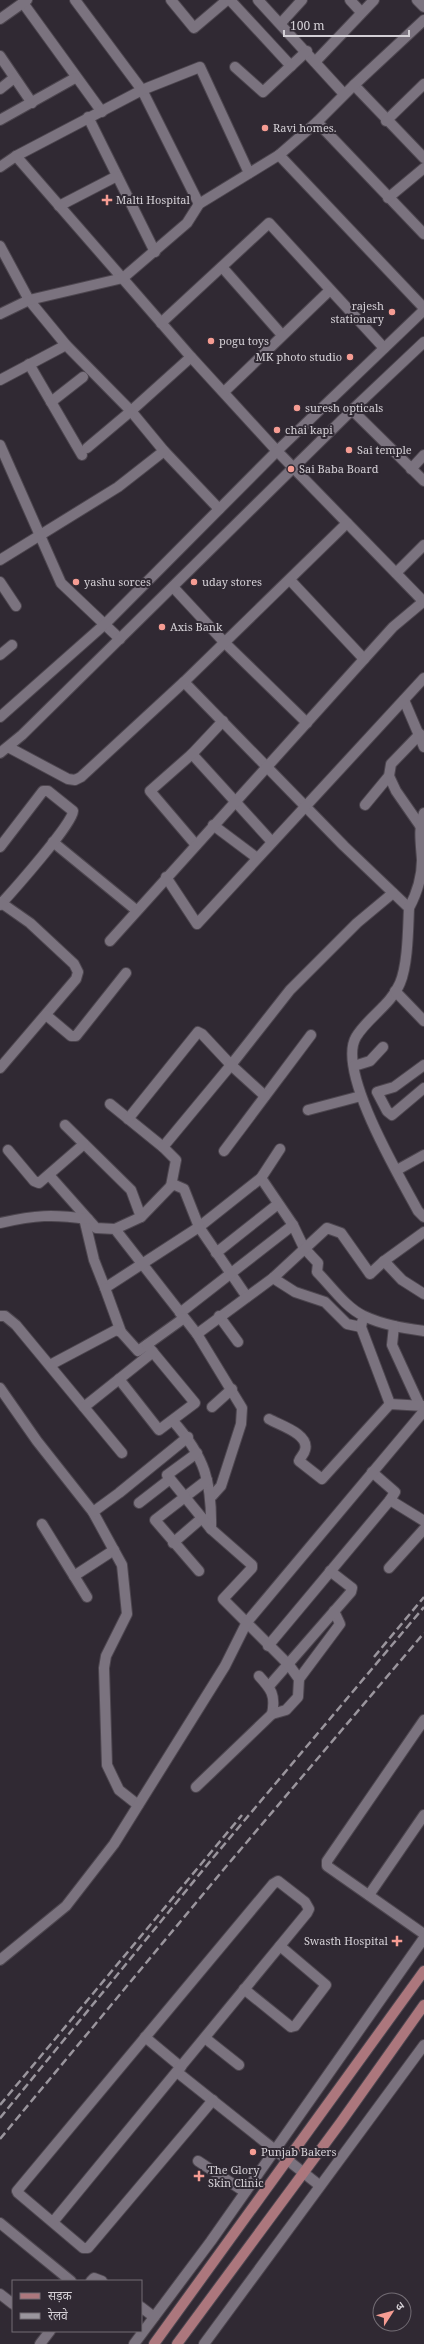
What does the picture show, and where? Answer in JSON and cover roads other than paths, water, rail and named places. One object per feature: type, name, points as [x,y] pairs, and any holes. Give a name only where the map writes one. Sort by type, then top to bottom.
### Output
[{"type":"main road","points":[[154,2344],[424,1971]]},
{"type":"main road","points":[[177,2344],[304,2173],[424,2005]]},
{"type":"street","points":[[171,0],[194,28],[229,0],[291,66]]},
{"type":"street","points":[[258,0],[307,51],[344,94]]},
{"type":"street","points":[[281,23],[302,0]]},
{"type":"street","points":[[350,0],[361,12]]},
{"type":"street","points":[[316,62],[361,12],[374,0]]},
{"type":"street","points":[[417,0],[424,7]]},
{"type":"street","points":[[78,1],[142,90],[199,204]]},
{"type":"street","points":[[0,19],[25,2],[75,78],[102,112]]},
{"type":"street","points":[[0,314],[29,300],[123,278],[187,223],[199,204],[279,155],[317,122],[344,94],[424,20]]},
{"type":"street","points":[[235,67],[263,92],[307,51]]},
{"type":"street","points":[[0,56],[32,103]]},
{"type":"street","points":[[0,167],[16,156],[142,90],[200,67],[249,173]]},
{"type":"street","points":[[0,89],[14,78]]},
{"type":"street","points":[[0,120],[75,78]]},
{"type":"street","points":[[386,121],[424,84]]},
{"type":"street","points":[[354,85],[386,121],[424,158]]},
{"type":"street","points":[[88,117],[155,252]]},
{"type":"street","points":[[317,122],[424,234]]},
{"type":"street","points":[[1,715],[105,624],[277,451],[424,309],[279,155]]},
{"type":"street","points":[[16,156],[191,357],[277,451],[424,601],[393,627],[268,766],[233,802],[110,941]]},
{"type":"street","points":[[388,198],[424,168]]},
{"type":"street","points":[[59,206],[117,176]]},
{"type":"street","points":[[161,323],[269,223],[329,290],[384,348]]},
{"type":"street","points":[[0,246],[29,300],[66,345],[132,411],[164,451],[219,509]]},
{"type":"street","points":[[222,267],[282,335]]},
{"type":"street","points":[[224,392],[329,290]]},
{"type":"street","points":[[347,523],[225,643],[86,774],[75,780],[68,779],[4,750],[120,639],[352,410],[424,342]]},
{"type":"street","points":[[0,380],[66,345]]},
{"type":"street","points":[[29,364],[51,402],[84,452],[132,411],[191,357]]},
{"type":"street","points":[[51,402],[83,378]]},
{"type":"street","points":[[352,410],[424,481]]},
{"type":"street","points":[[0,446],[61,583],[120,639]]},
{"type":"street","points":[[0,560],[118,487],[164,451]]},
{"type":"street","points":[[411,469],[424,456]]},
{"type":"street","points":[[396,573],[424,545]]},
{"type":"street","points":[[290,580],[364,659]]},
{"type":"street","points":[[0,582],[16,606]]},
{"type":"street","points":[[173,587],[225,643],[307,723]]},
{"type":"street","points":[[0,655],[12,645]]},
{"type":"street","points":[[166,878],[196,924],[424,678]]},
{"type":"street","points":[[184,682],[268,766],[344,846],[409,908]]},
{"type":"street","points":[[404,700],[420,734],[424,747]]},
{"type":"street","points":[[196,845],[150,791],[192,754],[223,721]]},
{"type":"street","points":[[365,805],[389,776],[391,764],[420,734]]},
{"type":"street","points":[[192,754],[233,802],[272,842]]},
{"type":"street","points":[[389,776],[421,834]]},
{"type":"street","points":[[0,847],[45,790],[73,813],[53,842],[1,904],[30,923],[77,968],[76,979],[0,1068]]},
{"type":"street","points":[[424,813],[421,834],[422,862],[418,891],[409,908],[408,937],[400,983],[355,1038],[354,1066],[361,1097],[378,1140],[397,1170],[418,1211],[424,1217]]},
{"type":"street","points":[[213,825],[257,858]]},
{"type":"street","points":[[53,842],[136,910]]},
{"type":"street","points":[[164,1146],[231,1065],[290,990],[350,929],[393,893]]},
{"type":"street","points":[[46,1015],[71,1036],[76,1036],[126,973]]},
{"type":"street","points":[[394,991],[424,1021]]},
{"type":"street","points":[[128,1119],[198,1032],[202,1034],[231,1065],[265,1096]]},
{"type":"street","points":[[224,1151],[311,1035]]},
{"type":"street","points":[[354,1066],[370,1061],[384,1047]]},
{"type":"street","points":[[308,1110],[394,1087],[424,1065]]},
{"type":"street","points":[[377,1092],[387,1111],[392,1116],[424,1088]]},
{"type":"street","points":[[49,1175],[86,1219],[96,1228],[115,1229],[140,1217],[171,1186],[176,1160],[164,1146],[110,1104]]},
{"type":"street","points":[[65,1125],[131,1190],[140,1217]]},
{"type":"street","points":[[8,1150],[36,1183],[49,1175],[84,1144]]},
{"type":"street","points":[[105,1288],[199,1227],[216,1214],[261,1178],[280,1149]]},
{"type":"street","points":[[397,1170],[424,1156]]},
{"type":"street","points":[[261,1178],[293,1225],[304,1248],[318,1263],[317,1272],[345,1301],[363,1316],[424,1334]]},
{"type":"street","points":[[171,1186],[175,1185],[184,1189],[199,1227],[230,1275],[247,1297]]},
{"type":"street","points":[[216,1253],[278,1204]]},
{"type":"street","points":[[0,1223],[36,1215],[86,1219]]},
{"type":"street","points":[[86,1219],[94,1260],[121,1332],[138,1350],[150,1349]]},
{"type":"street","points":[[84,1407],[119,1379],[182,1315],[293,1225]]},
{"type":"street","points":[[197,1334],[219,1316],[273,1278],[327,1228],[341,1233],[370,1274],[384,1261],[424,1232]]},
{"type":"street","points":[[115,1229],[197,1334],[232,1389],[242,1408],[241,1424],[221,1486],[212,1496]]},
{"type":"street","points":[[384,1261],[402,1280],[424,1294]]},
{"type":"street","points":[[273,1278],[294,1292],[325,1302],[347,1324],[361,1327]]},
{"type":"street","points":[[0,1316],[5,1316],[16,1325],[122,1453]]},
{"type":"street","points":[[219,1316],[238,1342]]},
{"type":"street","points":[[363,1316],[361,1327],[390,1404]]},
{"type":"street","points":[[394,1326],[392,1345],[423,1408]]},
{"type":"street","points":[[50,1365],[116,1330],[121,1332]]},
{"type":"street","points":[[119,1379],[159,1430],[195,1403],[150,1349]]},
{"type":"street","points":[[0,1388],[37,1441],[93,1512],[122,1565],[127,1614],[106,1656],[104,1668],[107,1765],[119,1790],[138,1805]]},
{"type":"street","points":[[212,1407],[232,1389]]},
{"type":"street","points":[[390,1404],[423,1408]]},
{"type":"street","points":[[269,1419],[297,1433],[305,1446],[305,1451],[299,1461],[322,1479],[390,1404]]},
{"type":"street","points":[[0,1960],[66,1906],[114,1844],[147,1791],[160,1774],[225,1666],[246,1622],[372,1472],[423,1408]]},
{"type":"street","points":[[173,1420],[188,1437],[197,1453],[207,1480],[212,1496],[211,1529]]},
{"type":"street","points":[[93,1512],[119,1494],[188,1437]]},
{"type":"street","points":[[196,1787],[272,1714],[286,1710],[298,1697],[298,1679],[289,1665],[268,1646],[223,1599],[252,1568],[252,1565],[211,1529],[167,1475],[197,1453]]},
{"type":"street","points":[[268,1646],[390,1500],[395,1492],[372,1472]]},
{"type":"street","points":[[139,1503],[170,1479]]},
{"type":"street","points":[[199,1571],[173,1543],[155,1520],[184,1496],[207,1480]]},
{"type":"street","points":[[390,1500],[424,1521]]},
{"type":"street","points":[[173,1543],[202,1518]]},
{"type":"street","points":[[42,1524],[87,1597]]},
{"type":"street","points":[[389,1568],[424,1529]]},
{"type":"street","points":[[74,1576],[114,1550]]},
{"type":"street","points":[[269,1686],[289,1665],[352,1590],[330,1571]]},
{"type":"street","points":[[298,1679],[340,1624],[334,1611]]},
{"type":"street","points":[[259,1676],[269,1686],[275,1700],[272,1714]]},
{"type":"street","points":[[424,1720],[327,1861],[327,1866],[424,1934]]},
{"type":"street","points":[[369,1895],[424,1816]]},
{"type":"street","points":[[53,2222],[309,1909],[305,1902],[281,1883],[275,1882],[18,2189],[18,2193],[83,2248],[88,2248],[213,2100]]},
{"type":"street","points":[[134,2344],[245,2192],[424,1938]]},
{"type":"street","points":[[244,1989],[291,2027],[295,2026],[326,1985],[280,1946]]},
{"type":"street","points":[[145,2037],[213,2100],[319,2185]]},
{"type":"street","points":[[205,2038],[239,2065]]},
{"type":"street","points":[[204,2344],[319,2185],[424,2044]]},
{"type":"street","points":[[198,2161],[245,2192]]},
{"type":"street","points":[[0,2224],[70,2280]]},
{"type":"street","points":[[0,2294],[12,2303]]},
{"type":"street","points":[[142,2308],[154,2317]]},
{"type":"street","points":[[40,2344],[49,2332]]},
{"type":"railway","points":[[374,1657],[424,1597]]},
{"type":"railway","points":[[0,2118],[212,1859],[424,1607]]},
{"type":"railway","points":[[0,2139],[224,1869],[424,1633]]},
{"type":"railway","points":[[0,2105],[242,1815]]},
{"type":"place","name":"Ravi homes.","points":[[265,128]]},
{"type":"place","name":"Malti Hospital","points":[[107,200]]},
{"type":"place","name":"rajesh stationary","points":[[392,312]]},
{"type":"place","name":"pogu toys","points":[[211,341]]},
{"type":"place","name":"MK photo studio","points":[[350,357]]},
{"type":"place","name":"suresh opticals","points":[[297,408]]},
{"type":"place","name":"chai kapi","points":[[277,430]]},
{"type":"place","name":"Sai temple","points":[[349,450]]},
{"type":"place","name":"Sai Baba Board","points":[[291,469]]},
{"type":"place","name":"yashu sorces","points":[[76,582]]},
{"type":"place","name":"uday stores","points":[[194,582]]},
{"type":"place","name":"Axis Bank","points":[[162,627]]},
{"type":"place","name":"Swasth Hospital","points":[[397,1941]]},
{"type":"place","name":"Punjab Bakers","points":[[253,2152]]},
{"type":"place","name":"The Glory Skin Clinic","points":[[199,2176]]}]
